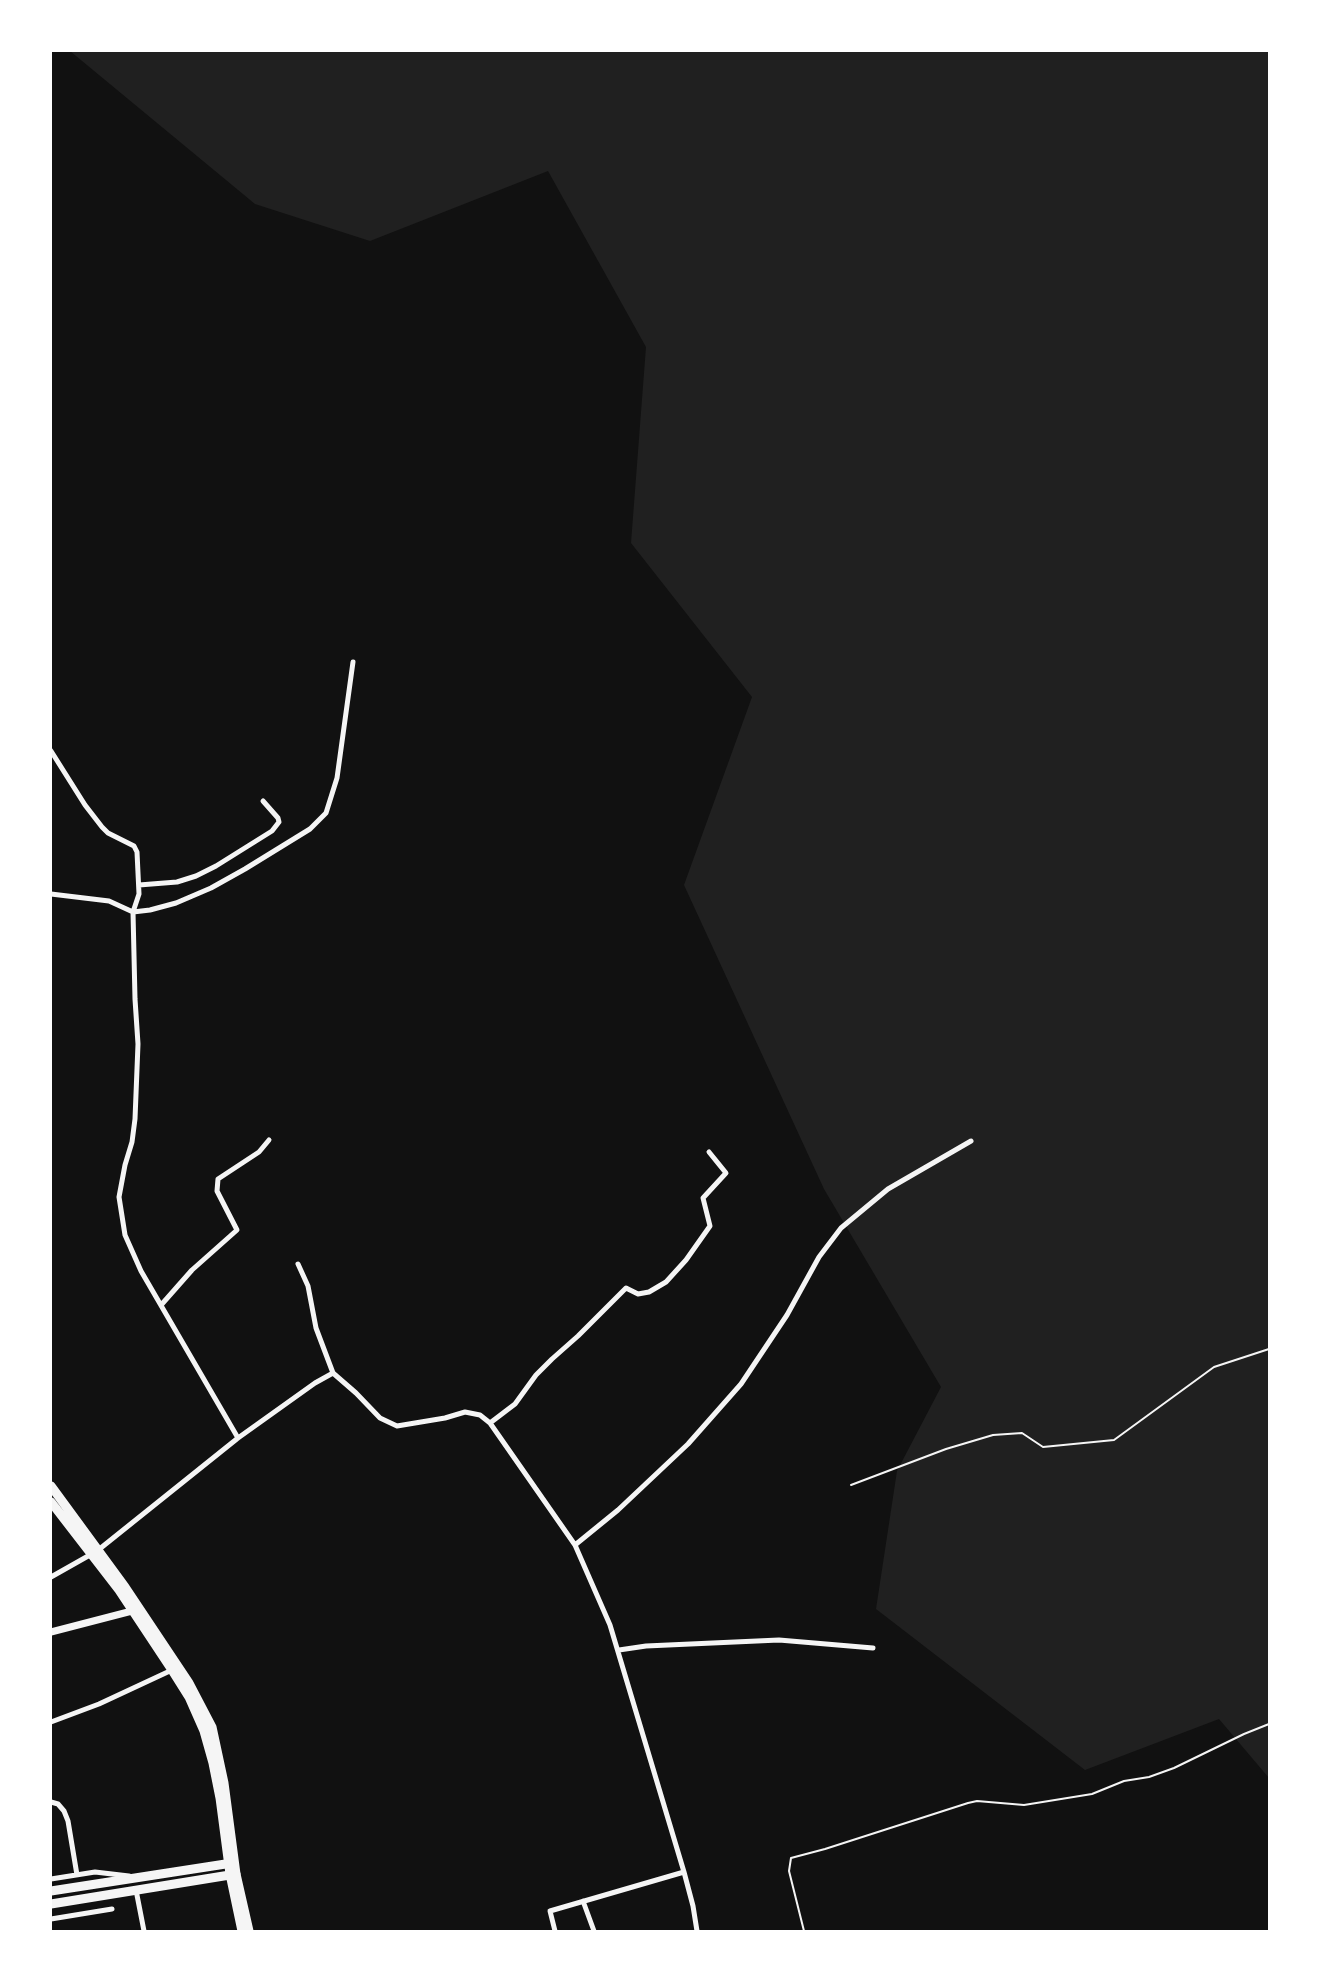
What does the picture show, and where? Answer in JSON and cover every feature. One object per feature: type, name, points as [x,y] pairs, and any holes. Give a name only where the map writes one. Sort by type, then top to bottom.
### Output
[{"type":"main road","points":[[51,1486],[94,1553]]},
{"type":"main road","points":[[51,1502],[122,1588],[189,1698],[204,1731],[213,1763],[232,1863]]},
{"type":"main road","points":[[131,1605],[189,1683],[212,1727],[224,1783],[242,1931]]},
{"type":"main road","points":[[51,1891],[232,1863]]},
{"type":"main road","points":[[51,1904],[233,1874]]},
{"type":"main road","points":[[233,1874],[249,1931]]},
{"type":"street","points":[[51,894],[109,901],[133,912],[150,910],[176,903],[211,888],[310,829],[326,813],[337,778],[353,662]]},
{"type":"street","points":[[51,751],[85,805],[108,833],[134,846],[137,852],[139,894],[133,912],[138,1044],[135,1119],[119,1198],[125,1235],[141,1271],[238,1438]]},
{"type":"street","points":[[139,885],[177,882],[196,876],[272,831],[279,822],[278,818],[263,801]]},
{"type":"street","points":[[162,1304],[192,1270],[237,1230],[218,1191],[218,1179],[259,1152],[269,1140]]},
{"type":"street","points":[[575,1545],[618,1510],[688,1444],[741,1384],[787,1315],[819,1257],[841,1228],[888,1189],[971,1141]]},
{"type":"street","points":[[490,1423],[515,1404],[536,1375],[626,1288],[638,1294],[649,1292],[666,1282],[686,1260],[710,1226],[703,1198],[726,1173],[709,1152]]},
{"type":"street","points":[[298,1264],[308,1286],[316,1328],[332,1373],[380,1418],[397,1426],[465,1412],[480,1415],[490,1423],[575,1545],[618,1650],[684,1872],[697,1931]]},
{"type":"street","points":[[51,1577],[94,1553],[238,1438],[332,1373]]},
{"type":"street","points":[[51,1632],[131,1605]]},
{"type":"street","points":[[618,1650],[646,1646],[779,1640],[873,1648]]},
{"type":"street","points":[[51,1722],[99,1704],[172,1670]]},
{"type":"street","points":[[51,1802],[58,1804],[68,1821],[77,1875]]},
{"type":"street","points":[[51,1879],[95,1872],[143,1877]]},
{"type":"street","points":[[555,1931],[550,1911],[684,1872]]},
{"type":"street","points":[[136,1890],[144,1931]]},
{"type":"street","points":[[583,1901],[594,1931]]},
{"type":"street","points":[[51,1919],[113,1909]]},
{"type":"path","points":[[851,1485],[946,1449],[993,1435],[1022,1433],[1043,1447],[1114,1440],[1213,1367],[1269,1349]]},
{"type":"path","points":[[804,1931],[789,1871],[791,1858],[968,1802],[1024,1805],[1092,1794],[1124,1781],[1149,1777],[1174,1768],[1269,1724]]},
{"type":"shaded area","points":[[70,51],[1269,51],[1269,1778],[1219,1719],[1085,1770],[876,1609],[897,1471],[941,1387],[824,1189],[684,885],[752,697],[631,543],[646,347],[548,171],[370,241],[255,204]]}]
